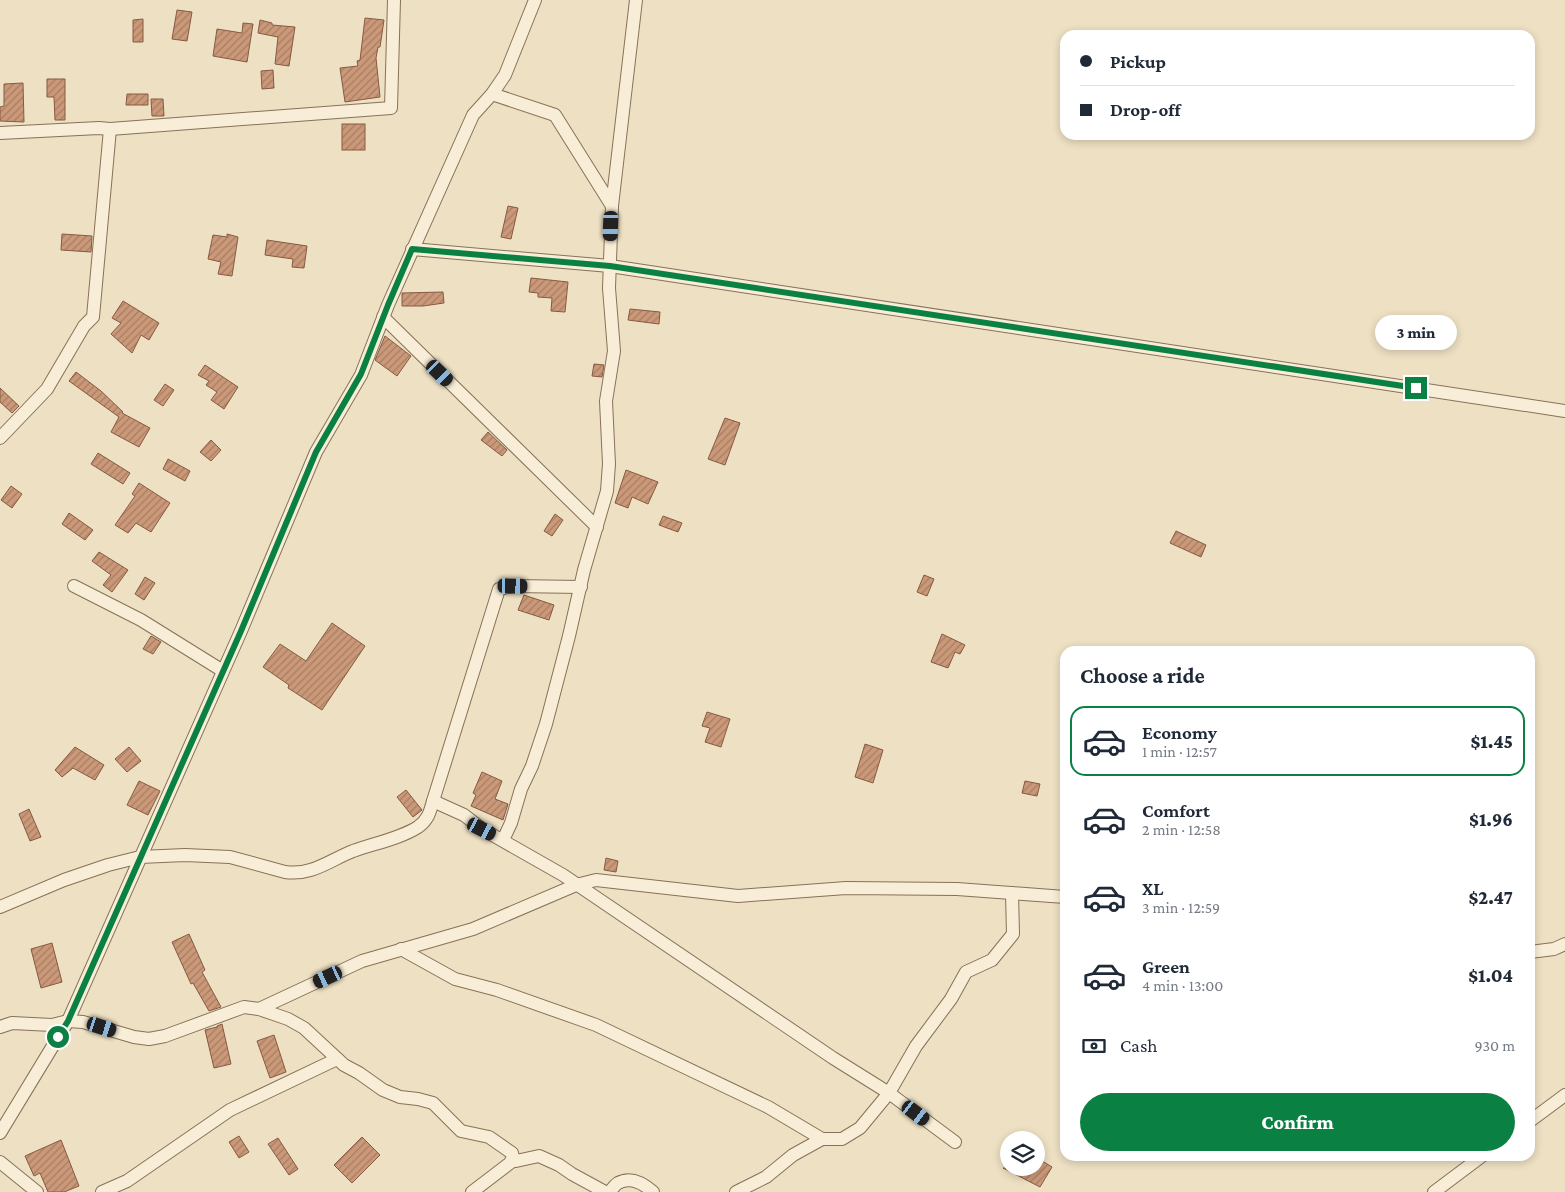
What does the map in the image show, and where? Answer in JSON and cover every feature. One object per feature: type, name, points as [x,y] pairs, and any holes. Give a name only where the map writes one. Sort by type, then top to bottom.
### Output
[{"type":"street","points":[[0,132],[110,128],[391,108],[394,0]]},
{"type":"street","points":[[0,1133],[68,1021],[224,671],[316,452],[361,374],[412,249],[473,115],[492,94],[505,75],[535,0]]},
{"type":"street","points":[[503,840],[511,823],[521,789],[532,766],[546,724],[607,491],[609,464],[606,401],[614,352],[609,288],[612,206],[636,0]]},
{"type":"street","points":[[492,94],[555,116],[612,206]]},
{"type":"street","points":[[0,438],[47,389],[84,326],[93,317],[110,128]]},
{"type":"street","points":[[412,249],[610,266],[1565,410]]},
{"type":"street","points":[[383,317],[597,527]]},
{"type":"street","points":[[74,586],[141,620],[224,671]]},
{"type":"street","points":[[0,907],[64,880],[108,865],[140,857],[185,855],[230,857],[285,872],[309,871],[419,826],[429,816],[500,589],[513,586],[581,587]]},
{"type":"street","points":[[433,801],[464,815],[482,829],[576,884],[825,1053],[889,1093],[955,1142]]},
{"type":"street","points":[[259,1009],[362,961],[473,929],[576,884],[596,880],[738,896],[846,888],[958,890],[1060,897]]},
{"type":"street","points":[[736,1192],[766,1177],[793,1155],[822,1139],[842,1139],[860,1128],[889,1093],[916,1046],[951,999],[966,972],[992,960],[1013,934],[1012,893]]},
{"type":"street","points":[[1535,951],[1554,949],[1565,944]]},
{"type":"street","points":[[401,950],[455,979],[497,990],[596,1026],[768,1107],[822,1139]]},
{"type":"street","points":[[0,1027],[12,1023],[52,1025],[68,1021],[83,1022],[134,1037],[149,1039],[165,1036],[244,1007],[259,1009],[288,1019],[304,1028],[337,1059],[383,1090],[400,1097],[433,1103],[461,1130],[489,1137],[508,1150],[516,1161],[539,1156],[559,1165],[605,1192]]},
{"type":"street","points":[[102,1192],[127,1181],[230,1110],[337,1059]]},
{"type":"street","points":[[1535,1117],[1565,1095]]},
{"type":"street","points":[[472,1192],[510,1163],[514,1157]]},
{"type":"street","points":[[1434,1192],[1475,1161]]},
{"type":"street","points":[[0,1162],[37,1192]]},
{"type":"street","points":[[610,1192],[619,1183],[630,1181],[643,1184],[653,1192]]},
{"type":"building","points":[[177,10],[192,12],[187,41],[172,39]]},
{"type":"building","points":[[365,18],[384,20],[380,47],[378,47],[376,58],[380,97],[345,102],[340,68],[358,66],[357,61],[360,60]]},
{"type":"building","points":[[143,19],[143,42],[133,42],[133,20]]},
{"type":"building","points":[[260,20],[272,23],[272,25],[295,27],[289,66],[275,64],[278,37],[258,33]]},
{"type":"building","points":[[243,23],[253,24],[247,62],[213,56],[217,29],[242,33]]},
{"type":"building","points":[[273,70],[274,88],[262,89],[261,71]]},
{"type":"building","points":[[47,79],[65,79],[65,120],[55,120],[54,97],[47,97]]},
{"type":"building","points":[[23,83],[24,122],[0,121],[0,107],[4,106],[4,84]]},
{"type":"building","points":[[127,94],[148,94],[148,105],[126,105]]},
{"type":"building","points":[[151,99],[163,99],[164,116],[152,116]]},
{"type":"building","points":[[342,124],[365,124],[365,150],[342,150]]},
{"type":"building","points":[[508,206],[518,208],[511,239],[501,237]]},
{"type":"building","points":[[62,234],[92,236],[91,252],[61,250]]},
{"type":"building","points":[[227,234],[238,237],[232,276],[218,274],[221,262],[208,259],[213,235],[227,237]]},
{"type":"building","points":[[267,240],[307,246],[304,268],[292,267],[293,259],[265,255]]},
{"type":"building","points":[[531,278],[568,282],[565,312],[551,311],[552,298],[538,297],[538,293],[529,292]]},
{"type":"building","points":[[443,292],[444,303],[402,306],[402,293]]},
{"type":"building","points":[[123,301],[159,323],[149,340],[141,335],[132,353],[111,334],[121,323],[112,318]]},
{"type":"building","points":[[630,309],[660,312],[659,324],[628,320]]},
{"type":"building","points":[[385,336],[411,356],[397,376],[375,360]]},
{"type":"building","points":[[594,364],[604,365],[602,377],[592,376]]},
{"type":"building","points":[[205,365],[238,387],[224,409],[211,400],[217,392],[206,385],[209,381],[198,375]]},
{"type":"building","points":[[76,372],[101,391],[122,413],[150,428],[139,447],[111,432],[119,417],[69,381]]},
{"type":"building","points":[[165,384],[174,390],[163,406],[154,400]]},
{"type":"building","points":[[0,388],[19,406],[12,413],[0,402]]},
{"type":"building","points":[[725,418],[740,423],[725,465],[708,459]]},
{"type":"building","points":[[488,432],[507,450],[502,456],[481,440]]},
{"type":"building","points":[[211,440],[221,450],[211,461],[200,452]]},
{"type":"building","points":[[98,453],[130,473],[123,484],[91,464]]},
{"type":"building","points":[[168,459],[190,471],[185,481],[163,469]]},
{"type":"building","points":[[626,470],[658,482],[648,504],[632,497],[628,508],[615,503]]},
{"type":"building","points":[[139,483],[170,503],[151,532],[136,523],[128,533],[115,525],[135,496],[132,494]]},
{"type":"building","points":[[11,486],[22,494],[12,508],[1,500]]},
{"type":"building","points":[[69,513],[93,530],[85,540],[62,524]]},
{"type":"building","points":[[555,514],[563,520],[552,536],[544,531]]},
{"type":"building","points":[[663,516],[682,523],[678,532],[659,525]]},
{"type":"building","points":[[1176,531],[1206,545],[1201,557],[1170,543]]},
{"type":"building","points":[[99,552],[128,570],[112,592],[103,585],[111,575],[92,561]]},
{"type":"building","points":[[924,575],[934,579],[927,596],[917,592]]},
{"type":"building","points":[[145,577],[155,583],[144,600],[135,594]]},
{"type":"building","points":[[524,595],[554,605],[549,620],[518,610]]},
{"type":"building","points":[[332,623],[365,646],[322,710],[288,688],[289,685],[263,667],[280,644],[306,661]]},
{"type":"building","points":[[942,634],[965,645],[960,654],[955,652],[948,668],[931,662]]},
{"type":"building","points":[[151,636],[161,642],[153,654],[143,649]]},
{"type":"building","points":[[707,712],[730,719],[721,747],[705,742],[710,728],[702,726]]},
{"type":"building","points":[[865,744],[883,750],[873,783],[855,777]]},
{"type":"building","points":[[75,747],[104,765],[95,780],[73,768],[62,777],[55,770]]},
{"type":"building","points":[[129,747],[141,761],[127,772],[115,759]]},
{"type":"building","points":[[482,772],[502,781],[495,799],[508,804],[503,820],[471,806],[476,795],[473,793]]},
{"type":"building","points":[[139,781],[160,791],[148,815],[127,805]]},
{"type":"building","points":[[1025,781],[1040,784],[1037,796],[1022,793]]},
{"type":"building","points":[[406,790],[422,810],[413,817],[397,797]]},
{"type":"building","points":[[29,809],[41,837],[30,841],[19,814]]},
{"type":"building","points":[[606,858],[618,861],[616,872],[604,870]]},
{"type":"building","points":[[189,934],[205,970],[202,972],[221,1007],[209,1011],[193,983],[191,984],[172,942]]},
{"type":"building","points":[[52,943],[62,982],[41,988],[31,949]]},
{"type":"building","points":[[222,1024],[231,1064],[214,1068],[205,1030]]},
{"type":"building","points":[[274,1035],[286,1072],[270,1078],[257,1041]]},
{"type":"building","points":[[239,1136],[249,1152],[239,1158],[229,1142]]},
{"type":"building","points":[[362,1137],[380,1155],[352,1183],[334,1165]]},
{"type":"building","points":[[278,1138],[298,1169],[289,1175],[268,1144]]},
{"type":"building","points":[[61,1140],[79,1186],[64,1192],[48,1192],[40,1173],[34,1176],[25,1156]]},
{"type":"building","points":[[1045,1163],[1052,1167],[1040,1187],[1019,1176],[1045,1176]]},
{"type":"route","points":[[58,1037],[68,1021],[241,631],[316,452],[361,374],[412,249],[610,266],[1416,388]]}]
